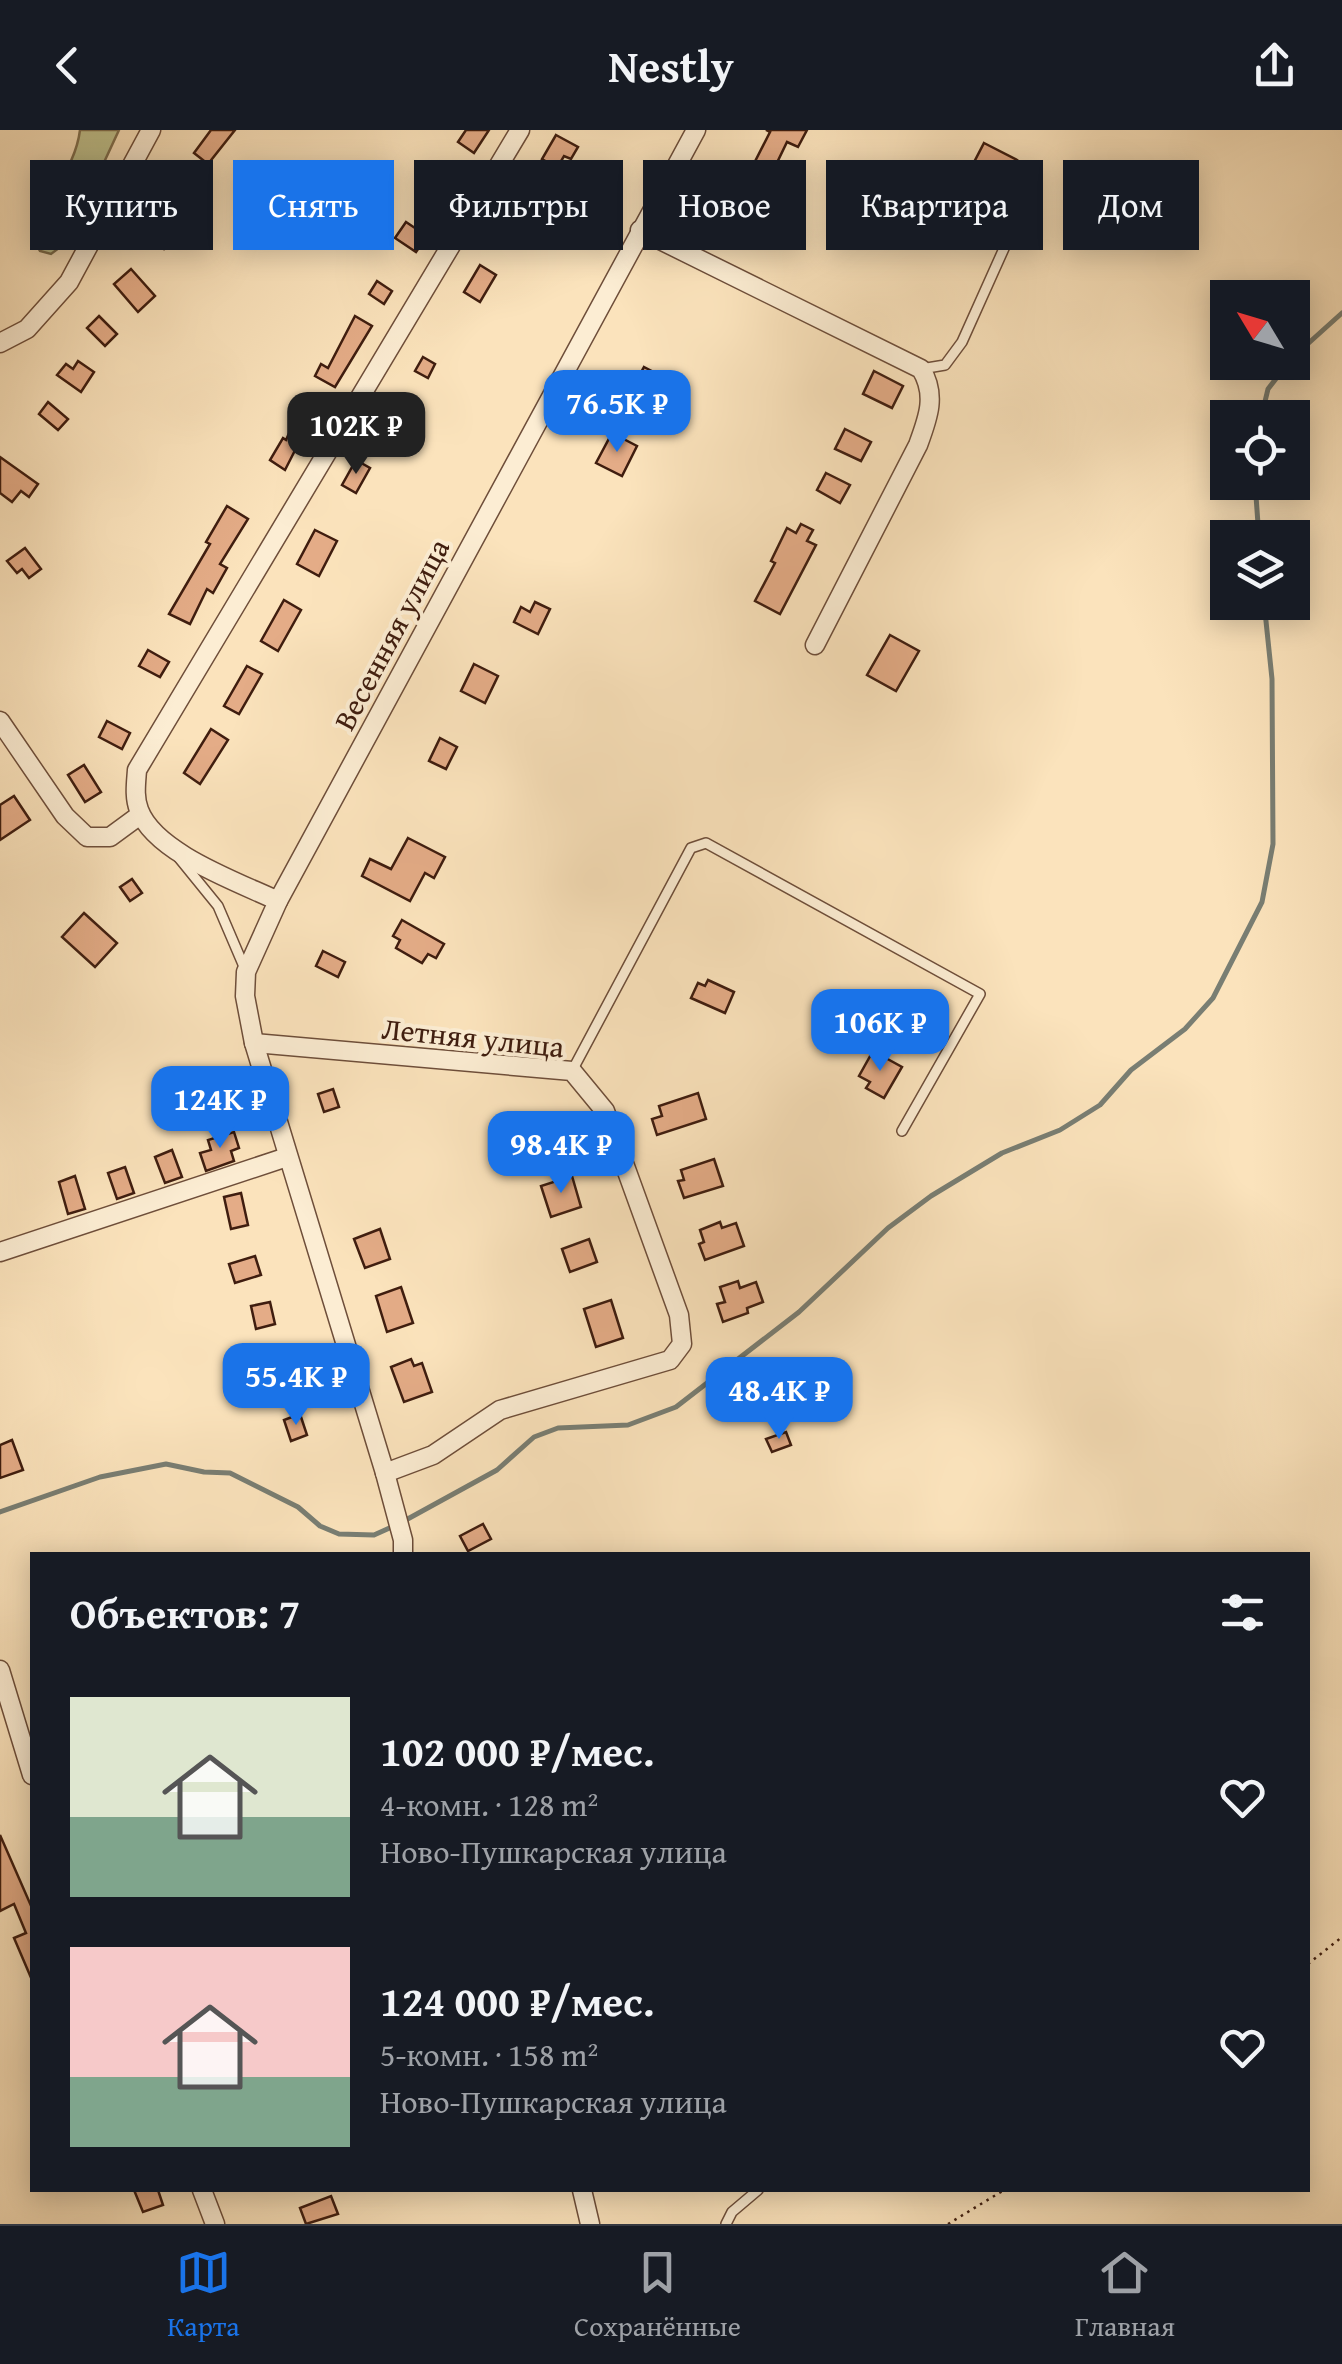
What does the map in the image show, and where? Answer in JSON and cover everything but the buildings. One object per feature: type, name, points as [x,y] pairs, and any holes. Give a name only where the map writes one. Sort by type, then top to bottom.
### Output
[{"type":"street","points":[[0,343],[27,328],[69,282],[151,130]]},
{"type":"street","points":[[278,901],[172,848],[140,816],[135,799],[137,770],[520,130]]},
{"type":"street","name":"Весенняя улица","points":[[246,972],[278,901],[696,130]]},
{"type":"street","points":[[640,230],[920,369],[928,381],[930,412],[924,428],[814,645]]},
{"type":"street","points":[[0,720],[66,816],[87,836],[110,837],[140,816]]},
{"type":"street","points":[[246,972],[245,996],[254,1043],[386,1473],[403,1552]]},
{"type":"street","name":"Летняя улица","points":[[254,1043],[572,1071],[605,1112],[678,1315],[682,1344],[670,1360],[500,1410],[433,1454],[386,1473]]},
{"type":"street","points":[[0,1252],[287,1156]]},
{"type":"street","points":[[0,1670],[30,1768]]},
{"type":"street","points":[[203,2192],[215,2224]]},
{"type":"street","points":[[582,2192],[590,2224]]},
{"type":"lane","points":[[920,369],[945,365],[962,342],[1003,250]]},
{"type":"lane","points":[[572,1071],[690,848],[706,843],[980,994],[902,1132]]},
{"type":"lane","points":[[172,848],[218,906],[246,972]]},
{"type":"lane","points":[[726,2224],[732,2212],[756,2192]]},
{"type":"path","points":[[1310,1962],[1342,1937]]},
{"type":"path","points":[[948,2224],[1001,2192]]},
{"type":"green space","points":[[80,130],[119,130],[105,160],[71,160]]},
{"type":"waterway","points":[[1310,342],[1342,313]]},
{"type":"waterway","points":[[1265,400],[1275,380]]},
{"type":"waterway","points":[[1256,500],[1258,520]]},
{"type":"waterway","points":[[404,1521],[497,1470],[534,1437],[558,1428],[628,1425],[676,1407],[799,1312],[888,1228],[931,1196],[1002,1153],[1060,1130],[1100,1105],[1131,1070],[1185,1029],[1213,998],[1262,902],[1273,844],[1272,679],[1266,620]]},
{"type":"waterway","points":[[0,1512],[100,1477],[166,1464],[230,1473],[298,1507],[320,1526],[339,1534],[374,1535],[394,1526]]}]
